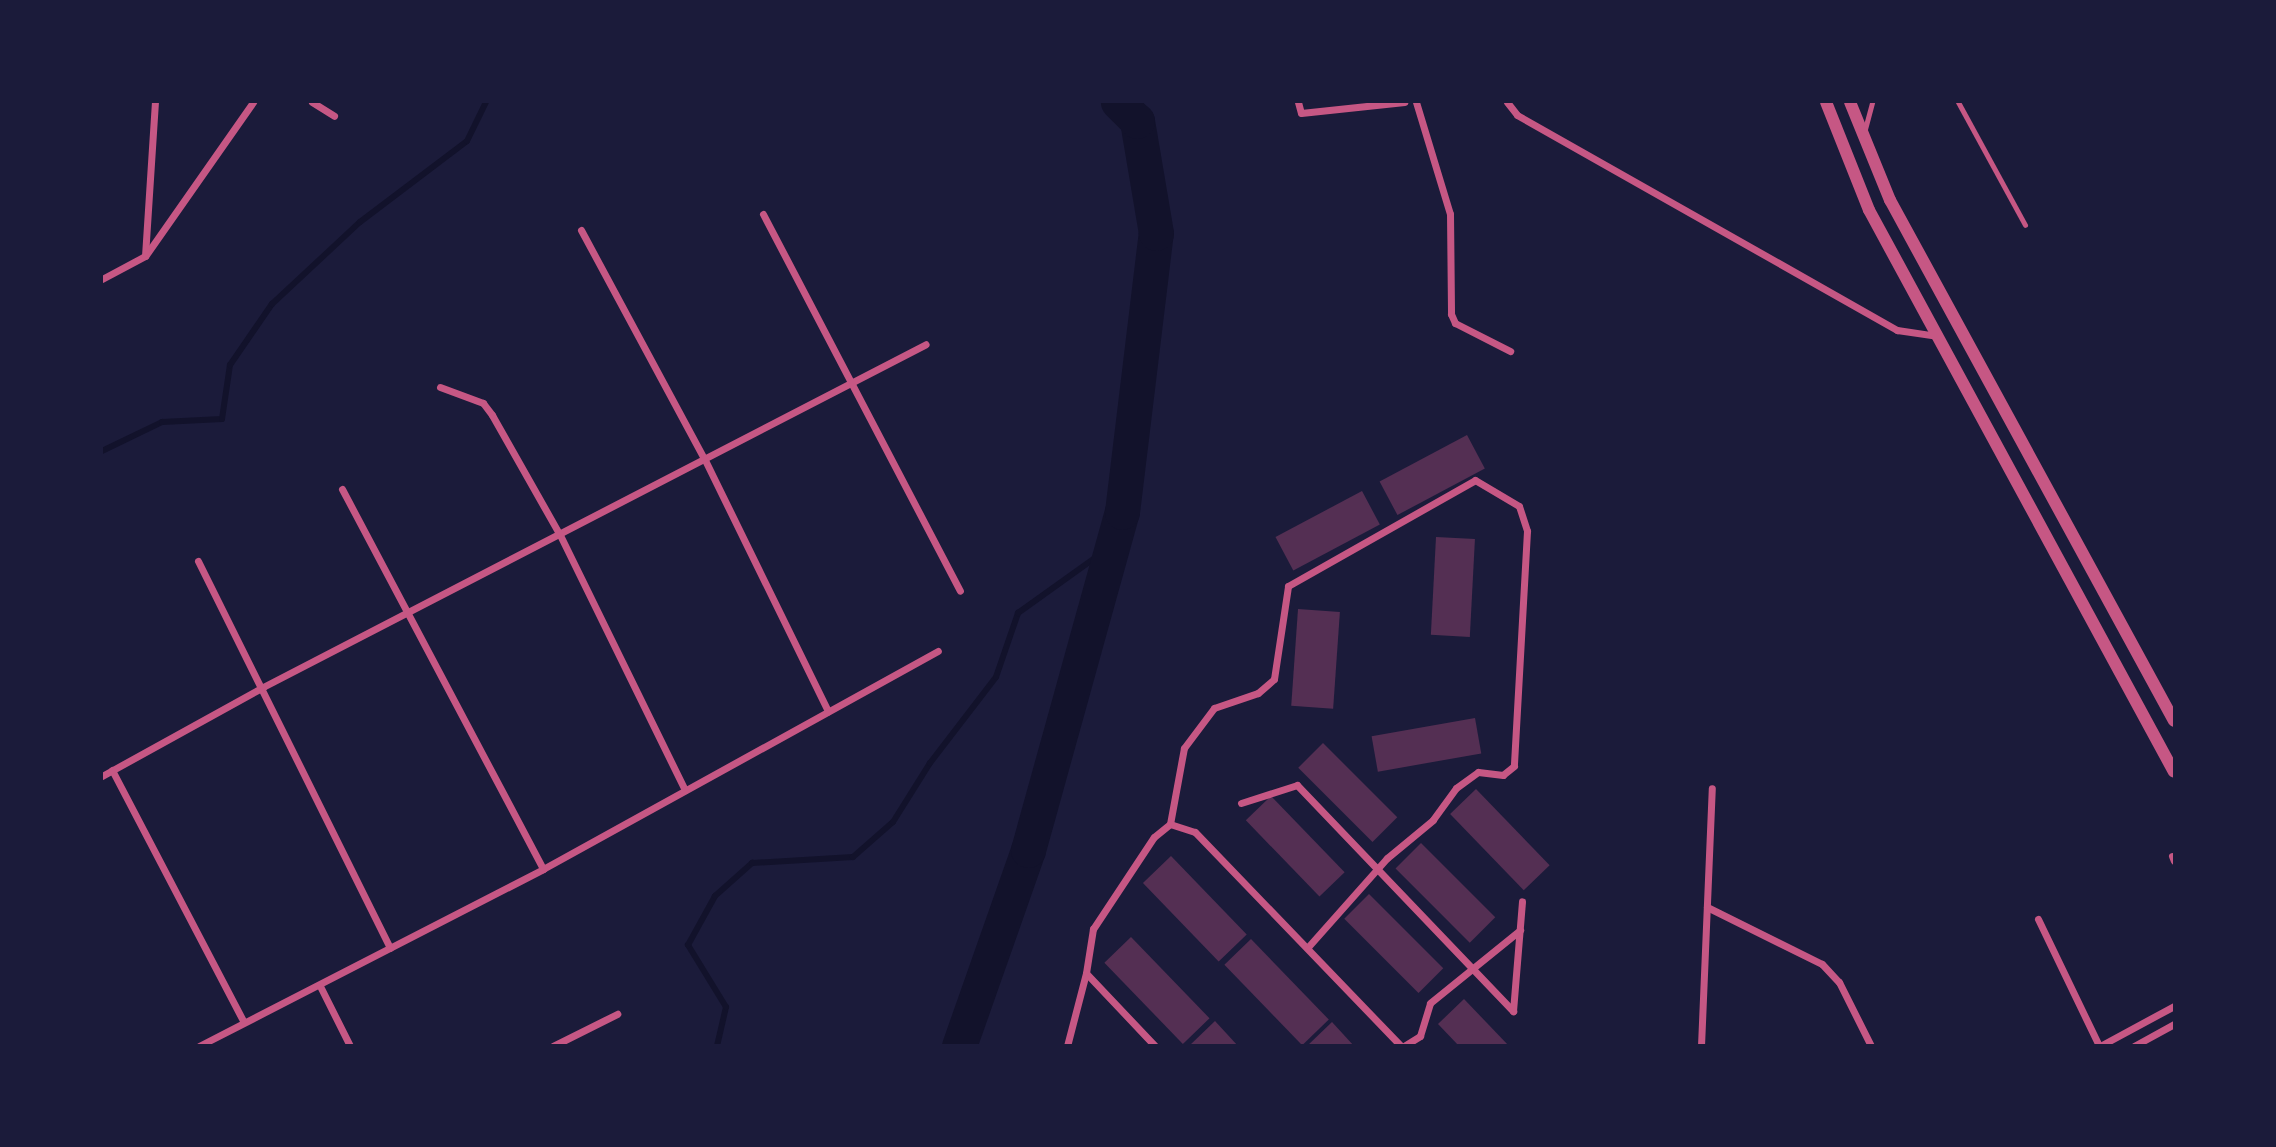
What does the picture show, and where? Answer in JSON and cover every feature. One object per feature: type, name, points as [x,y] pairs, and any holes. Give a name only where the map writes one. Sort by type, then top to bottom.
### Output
[{"type":"street","points":[[145,256],[155,102]]},
{"type":"street","points":[[102,279],[145,256],[253,102]]},
{"type":"street","points":[[312,102],[334,116]]},
{"type":"street","points":[[1298,102],[1301,113],[1404,102]]},
{"type":"street","points":[[1416,102],[1450,214],[1451,314],[1455,323],[1510,351]]},
{"type":"street","points":[[1507,102],[1517,115],[1897,330],[1937,336]]},
{"type":"street","points":[[1826,102],[1869,210],[2175,772]]},
{"type":"street","points":[[1850,102],[1897,212],[2175,721]]},
{"type":"street","points":[[763,215],[960,591]]},
{"type":"street","points":[[581,230],[704,458],[828,711]]},
{"type":"street","points":[[102,776],[263,687],[926,344]]},
{"type":"street","points":[[440,387],[483,403],[560,535],[685,790]]},
{"type":"street","points":[[1068,1045],[1086,973],[1093,929],[1146,848],[1170,824],[1184,748],[1214,708],[1258,693],[1274,679],[1288,586],[1475,480],[1519,506],[1527,531],[1514,766],[1503,775],[1478,772],[1456,788],[1433,820],[1387,858],[1379,872],[1346,901],[1308,947]]},
{"type":"street","points":[[342,489],[543,869]]},
{"type":"street","points":[[198,561],[390,947]]},
{"type":"street","points":[[199,1045],[320,986],[543,869],[938,651]]},
{"type":"street","points":[[113,770],[244,1022]]},
{"type":"street","points":[[1241,803],[1297,785],[1513,1011],[1522,901]]},
{"type":"street","points":[[1701,1045],[1712,788]]},
{"type":"street","points":[[1170,824],[1195,832],[1402,1045],[1420,1037],[1430,1003],[1520,930]]},
{"type":"street","points":[[1707,907],[1822,964],[1839,982],[1871,1045]]},
{"type":"street","points":[[2038,919],[2099,1045],[2175,1006]]},
{"type":"street","points":[[1086,973],[1154,1045]]},
{"type":"street","points":[[320,986],[350,1045]]},
{"type":"street","points":[[553,1045],[617,1014]]},
{"type":"street","points":[[2134,1045],[2175,1024]]},
{"type":"lane","points":[[1864,135],[1872,102]]},
{"type":"lane","points":[[1958,102],[2025,225]]},
{"type":"building","points":[[1467,435],[1485,469],[1397,515],[1380,481]]},
{"type":"building","points":[[1362,491],[1380,525],[1293,571],[1275,537]]},
{"type":"building","points":[[1436,537],[1475,539],[1470,637],[1431,635]]},
{"type":"building","points":[[1298,609],[1340,612],[1333,709],[1291,706]]},
{"type":"building","points":[[1475,718],[1481,753],[1378,772],[1372,736]]},
{"type":"building","points":[[1323,743],[1397,817],[1372,842],[1298,768]]},
{"type":"building","points":[[1476,789],[1550,865],[1524,890],[1450,814]]},
{"type":"building","points":[[1271,796],[1345,872],[1319,897],[1246,820]]},
{"type":"building","points":[[1421,843],[1495,917],[1470,943],[1396,868]]},
{"type":"building","points":[[1171,856],[1247,934],[1219,961],[1143,883]]},
{"type":"building","points":[[1369,894],[1443,968],[1418,993],[1344,919]]},
{"type":"building","points":[[1131,937],[1209,1018],[1183,1044],[1104,963]]},
{"type":"building","points":[[1251,939],[1329,1020],[1302,1045],[1224,965]]},
{"type":"building","points":[[1464,999],[1509,1046],[1459,1046],[1438,1024]]},
{"type":"building","points":[[1215,1021],[1238,1046],[1189,1046]]},
{"type":"building","points":[[1332,1022],[1354,1046],[1307,1046]]},
{"type":"waterway","points":[[102,451],[162,422],[222,419],[230,365],[272,304],[360,222],[467,141],[486,102]]},
{"type":"waterway","points":[[959,1046],[1028,850],[1122,512],[1156,233],[1137,121],[1118,102]]},
{"type":"waterway","points":[[717,1046],[726,1007],[688,945],[715,896],[752,863],[853,857],[893,822],[930,763],[996,677],[1018,613],[1113,545]]}]
